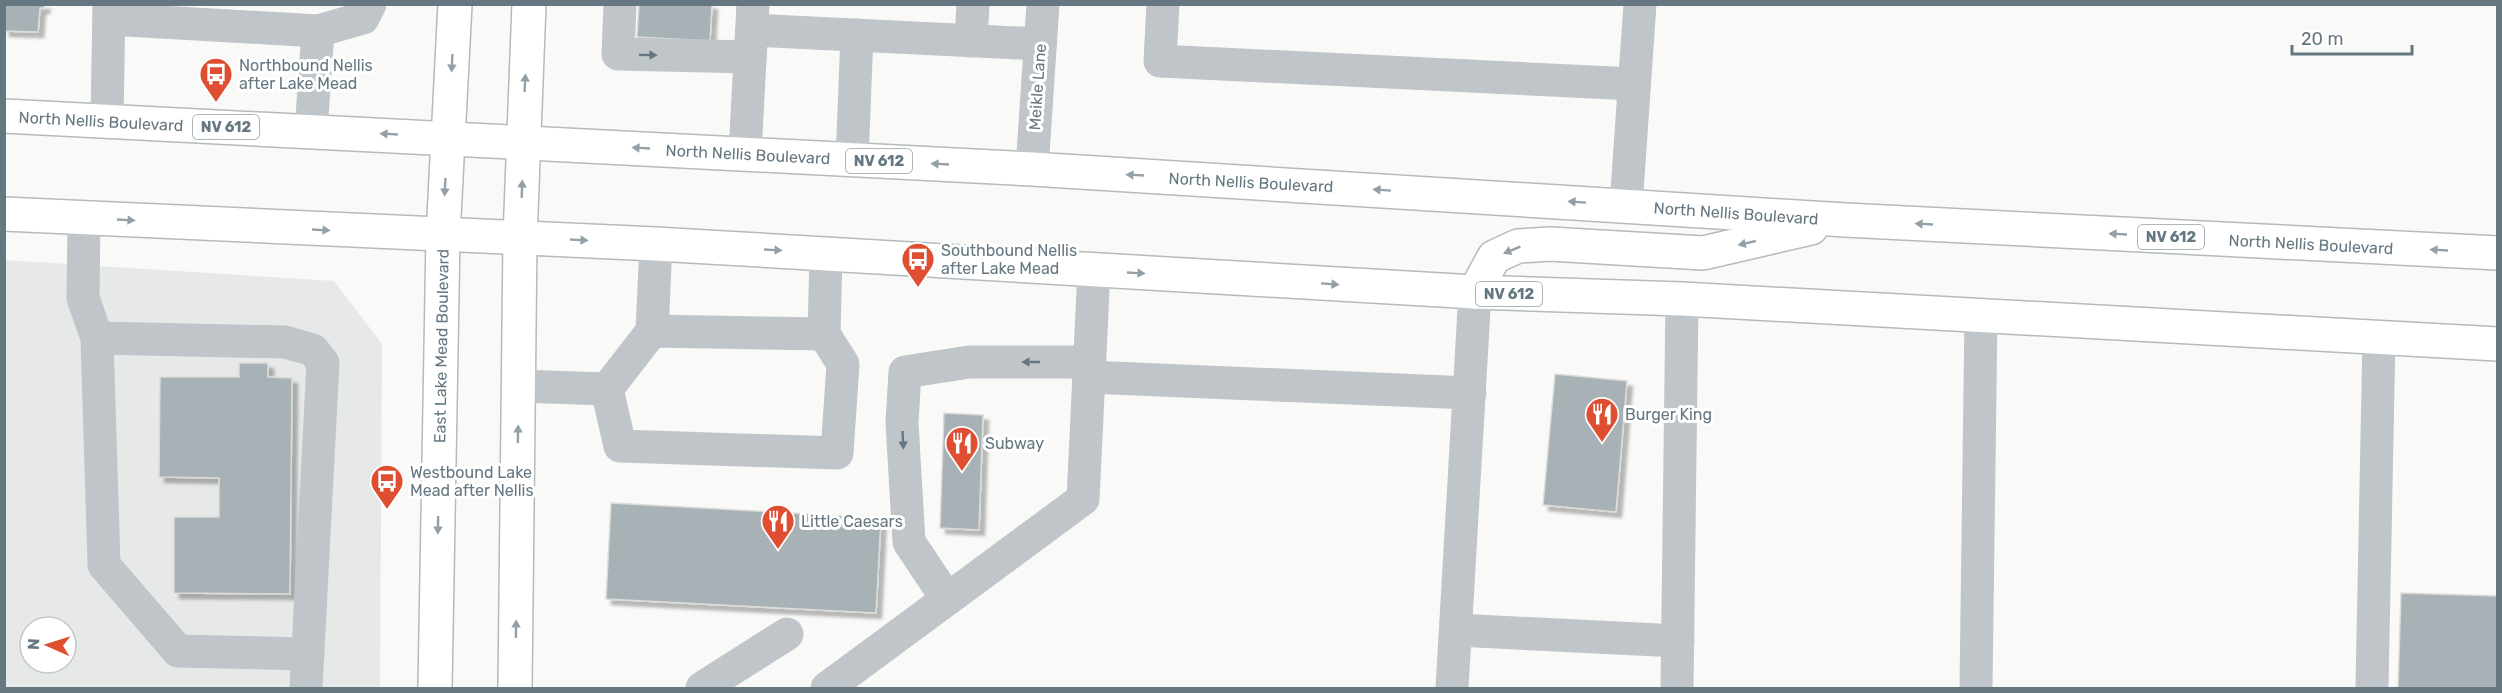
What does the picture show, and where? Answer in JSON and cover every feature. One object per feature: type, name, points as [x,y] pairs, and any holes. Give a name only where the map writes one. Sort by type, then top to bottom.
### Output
[{"type":"main road","name":"East Lake Mead Boulevard","points":[[435,688],[443,236],[455,4]]},
{"type":"main road","points":[[515,688],[520,238],[529,4]]},
{"type":"main road","name":"North Nellis Boulevard","points":[[4,116],[745,153],[1845,220],[2498,253]]},
{"type":"main road","name":"NV 612","points":[[4,214],[656,244],[1474,292],[1682,299],[2498,344]]},
{"type":"main road","points":[[1474,292],[1494,257],[1518,246],[1550,244],[1703,253],[1845,220]]},
{"type":"street","points":[[107,121],[109,12],[257,17],[318,31],[363,18],[370,4]]},
{"type":"street","points":[[620,4],[618,54],[752,31],[1040,44]]},
{"type":"street","points":[[971,41],[973,4]]},
{"type":"street","name":"Meikle Lane","points":[[1032,169],[1043,4]]},
{"type":"street","points":[[1162,4],[1160,61],[1634,84]]},
{"type":"street","points":[[1626,206],[1640,4]]},
{"type":"street","points":[[311,131],[318,31]]},
{"type":"street","points":[[745,153],[752,31]]},
{"type":"street","points":[[852,160],[856,35]]},
{"type":"street","points":[[84,218],[83,298],[97,338],[104,566],[177,651],[308,654]]},
{"type":"street","points":[[607,389],[652,331],[656,244]]},
{"type":"street","points":[[607,389],[620,446],[837,453],[843,364],[824,334],[826,254]]},
{"type":"street","points":[[827,688],[1083,499],[1094,270]]},
{"type":"street","points":[[1452,688],[1474,292]]},
{"type":"street","points":[[1677,688],[1682,299]]},
{"type":"street","points":[[1976,688],[1981,315]]},
{"type":"street","points":[[652,331],[824,334]]},
{"type":"street","points":[[2372,688],[2379,337]]},
{"type":"street","points":[[97,338],[285,342],[313,350],[323,363],[306,688]]},
{"type":"street","points":[[947,599],[909,542],[902,423],[905,372],[969,362],[1470,393]]},
{"type":"street","points":[[518,386],[607,389]]},
{"type":"street","points":[[1456,630],[1678,641]]},
{"type":"street","points":[[702,688],[787,634]]},
{"type":"shaded area","points":[[4,260],[334,281],[382,344],[380,688],[5,688]]},
{"type":"building","points":[[4,4],[45,4],[44,8],[40,8],[38,32],[4,31]]},
{"type":"building","points":[[639,4],[712,4],[710,41],[637,37]]},
{"type":"building","points":[[239,363],[268,363],[268,377],[292,378],[290,594],[174,593],[174,517],[219,517],[219,478],[159,477],[160,377],[239,377]]},
{"type":"building","points":[[1555,374],[1627,381],[1616,512],[1543,505]]},
{"type":"building","name":"Subway","points":[[944,413],[983,415],[979,530],[940,528]]},
{"type":"building","points":[[611,503],[881,518],[876,613],[606,599]]},
{"type":"building","points":[[2401,593],[2498,596],[2498,688],[2398,688]]},
{"type":"place","name":"Northbound Nellis after Lake Mead","points":[[216,103]]},
{"type":"place","name":"Southbound Nellis after Lake Mead","points":[[918,288]]},
{"type":"place","name":"Burger King","points":[[1602,443]]},
{"type":"place","name":"Subway","points":[[962,472]]},
{"type":"place","name":"Westbound Lake Mead after Nellis","points":[[387,510]]},
{"type":"place","name":"Little Caesars","points":[[778,550]]}]
